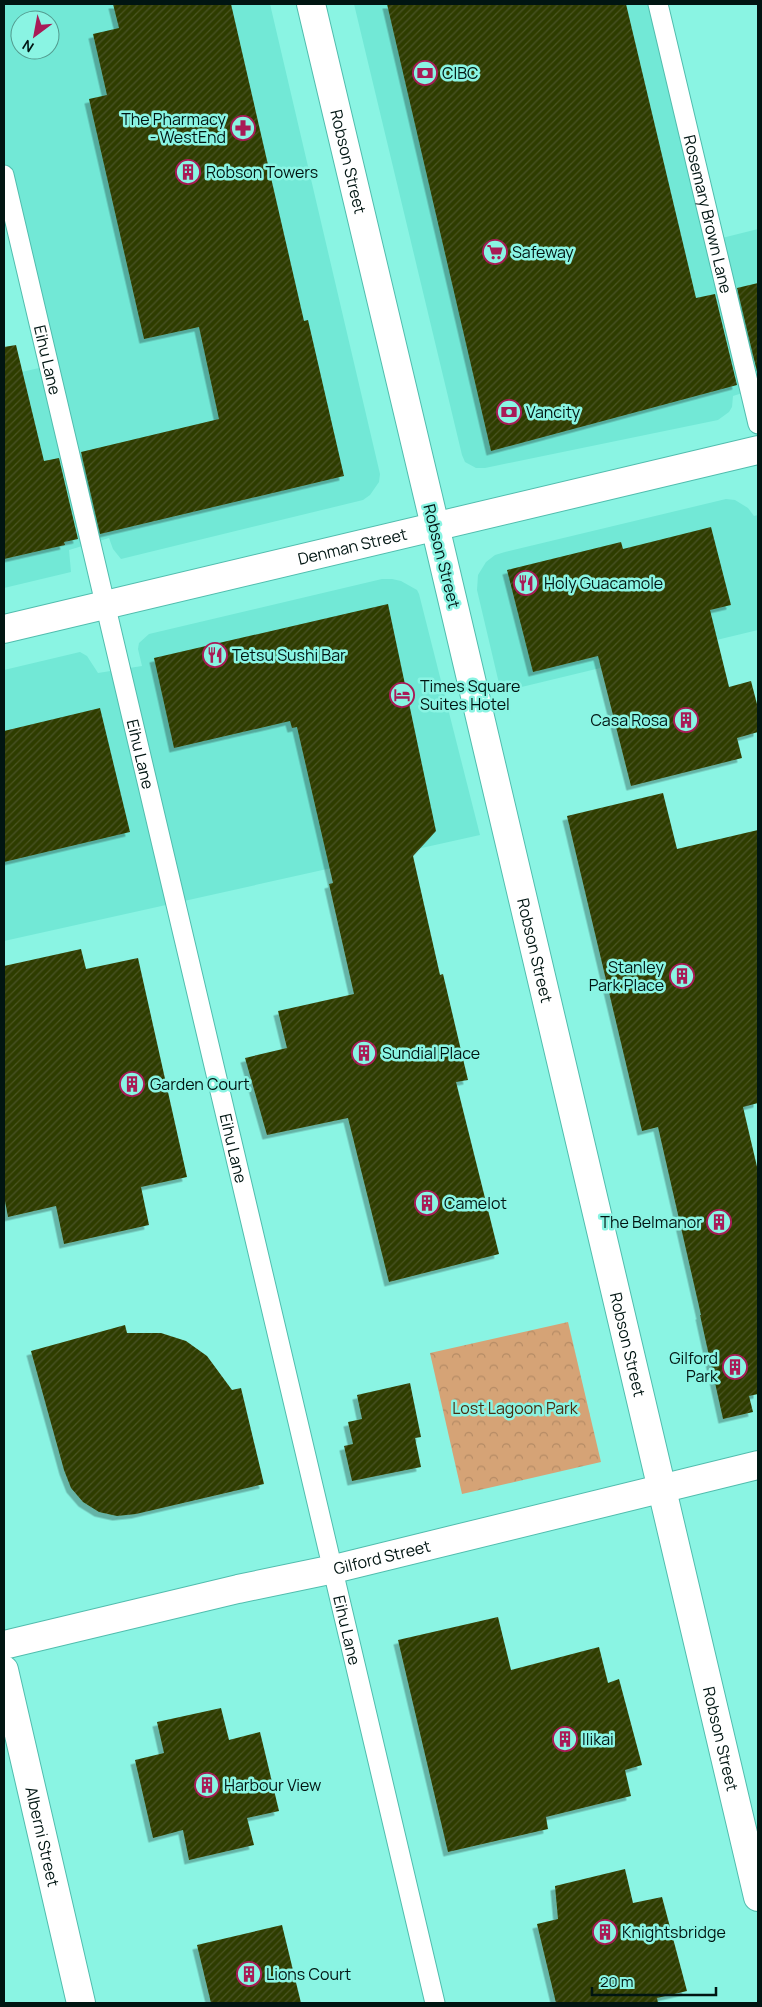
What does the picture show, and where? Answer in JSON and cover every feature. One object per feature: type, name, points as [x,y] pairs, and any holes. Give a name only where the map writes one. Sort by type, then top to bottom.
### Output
[{"type":"street","name":"Robson Street","points":[[311,4],[758,1897]]},
{"type":"street","name":"Denman Street","points":[[4,629],[758,450]]},
{"type":"street","name":"Gilford Street","points":[[4,1645],[334,1568],[758,1465]]},
{"type":"street","name":"Alberni Street","points":[[4,1670],[81,2003]]},
{"type":"lane","name":"Rosemary Brown Lane","points":[[658,4],[758,424]]},
{"type":"lane","name":"Eihu Lane","points":[[4,176],[334,1568],[435,2003]]},
{"type":"shaded area","points":[[4,4],[270,4],[380,474],[379,482],[370,495],[363,500],[121,559],[113,549],[109,538],[69,550],[71,572],[4,588],[4,376],[48,366],[4,175]]},
{"type":"shaded area","points":[[354,4],[658,4],[714,240],[758,229],[758,388],[733,396],[732,407],[729,412],[718,420],[485,468],[476,468],[465,462]]},
{"type":"shaded area","points":[[726,499],[735,500],[748,508],[754,516],[758,515],[758,630],[501,692],[477,590],[478,575],[486,562],[495,555],[505,552]]},
{"type":"shaded area","points":[[382,579],[401,581],[417,590],[419,594],[480,835],[4,941],[4,670],[80,652],[87,656],[98,673],[142,666],[138,649],[139,643],[149,634]]},
{"type":"green space","name":"Lost Lagoon Park","points":[[568,1322],[601,1462],[462,1494],[430,1353]]},
{"type":"building","points":[[113,4],[231,4],[304,321],[308,320],[344,476],[100,534],[81,452],[219,419],[199,327],[144,339],[89,99],[107,95],[93,34],[119,28]]},
{"type":"building","points":[[387,4],[626,4],[696,298],[715,294],[737,385],[491,451]]},
{"type":"building","points":[[758,283],[758,376],[737,288]]},
{"type":"building","points":[[16,345],[44,461],[59,458],[78,539],[64,542],[65,545],[4,559],[4,347]]},
{"type":"building","points":[[711,527],[731,605],[710,610],[729,687],[751,681],[758,708],[758,732],[737,738],[742,758],[631,786],[598,656],[533,672],[507,570],[621,542],[623,549]]},
{"type":"building","points":[[388,604],[436,831],[413,856],[440,975],[443,974],[468,1080],[456,1082],[499,1254],[389,1282],[348,1118],[267,1135],[245,1058],[287,1048],[278,1011],[354,994],[329,884],[333,883],[297,727],[292,728],[290,721],[174,748],[154,658]]},
{"type":"building","points":[[100,708],[130,832],[4,862],[4,731]]},
{"type":"building","name":"Stanley Park Place","points":[[663,793],[677,849],[758,830],[758,1103],[743,1107],[758,1171],[758,1394],[749,1396],[753,1412],[723,1419],[658,1127],[642,1131],[567,816]]},
{"type":"building","name":"Garden Court","points":[[81,949],[86,969],[138,958],[187,1177],[141,1187],[149,1225],[64,1244],[56,1206],[8,1217],[4,1196],[4,966]]},
{"type":"building","points":[[125,1325],[127,1333],[161,1333],[186,1341],[207,1356],[232,1390],[241,1388],[264,1484],[136,1514],[117,1516],[99,1512],[83,1502],[71,1488],[64,1470],[31,1351]]},
{"type":"building","points":[[410,1383],[421,1437],[415,1438],[421,1467],[352,1481],[344,1446],[353,1444],[348,1422],[362,1419],[357,1395]]},
{"type":"building","points":[[498,1617],[511,1670],[599,1647],[608,1683],[619,1679],[642,1765],[625,1770],[631,1796],[546,1817],[548,1829],[448,1852],[398,1640]]},
{"type":"building","name":"Harbour View","points":[[221,1708],[229,1740],[260,1732],[279,1811],[247,1818],[254,1845],[189,1860],[183,1830],[153,1838],[135,1760],[164,1753],[157,1722]]},
{"type":"building","name":"Knightsbridge","points":[[625,1869],[633,1903],[662,1897],[687,1991],[657,1998],[658,2003],[556,2003],[537,1924],[558,1919],[555,1886]]},
{"type":"building","name":"Lions Court","points":[[282,1925],[301,2003],[211,2003],[197,1945]]},
{"type":"place","name":"CIBC","points":[[425,73]]},
{"type":"place","name":"The Pharmacy - WestEnd","points":[[243,128]]},
{"type":"place","name":"Robson Towers","points":[[188,172]]},
{"type":"place","name":"Safeway","points":[[495,252]]},
{"type":"place","name":"Vancity","points":[[509,412]]},
{"type":"place","name":"Holy Guacamole","points":[[526,583]]},
{"type":"place","name":"Tetsu Sushi Bar","points":[[215,655]]},
{"type":"place","name":"Times Square Suites Hotel","points":[[402,695]]},
{"type":"place","name":"Casa Rosa","points":[[686,720]]},
{"type":"place","name":"Stanley Park Place","points":[[682,976]]},
{"type":"place","name":"Sundial Place","points":[[364,1053]]},
{"type":"place","name":"Garden Court","points":[[132,1084]]},
{"type":"place","name":"Camelot","points":[[427,1203]]},
{"type":"place","name":"The Belmanor","points":[[719,1222]]},
{"type":"place","name":"Gilford Park","points":[[735,1367]]},
{"type":"place","name":"Ilikai","points":[[565,1739]]},
{"type":"place","name":"Harbour View","points":[[207,1785]]},
{"type":"place","name":"Knightsbridge","points":[[605,1932]]},
{"type":"place","name":"Lions Court","points":[[249,1974]]}]
